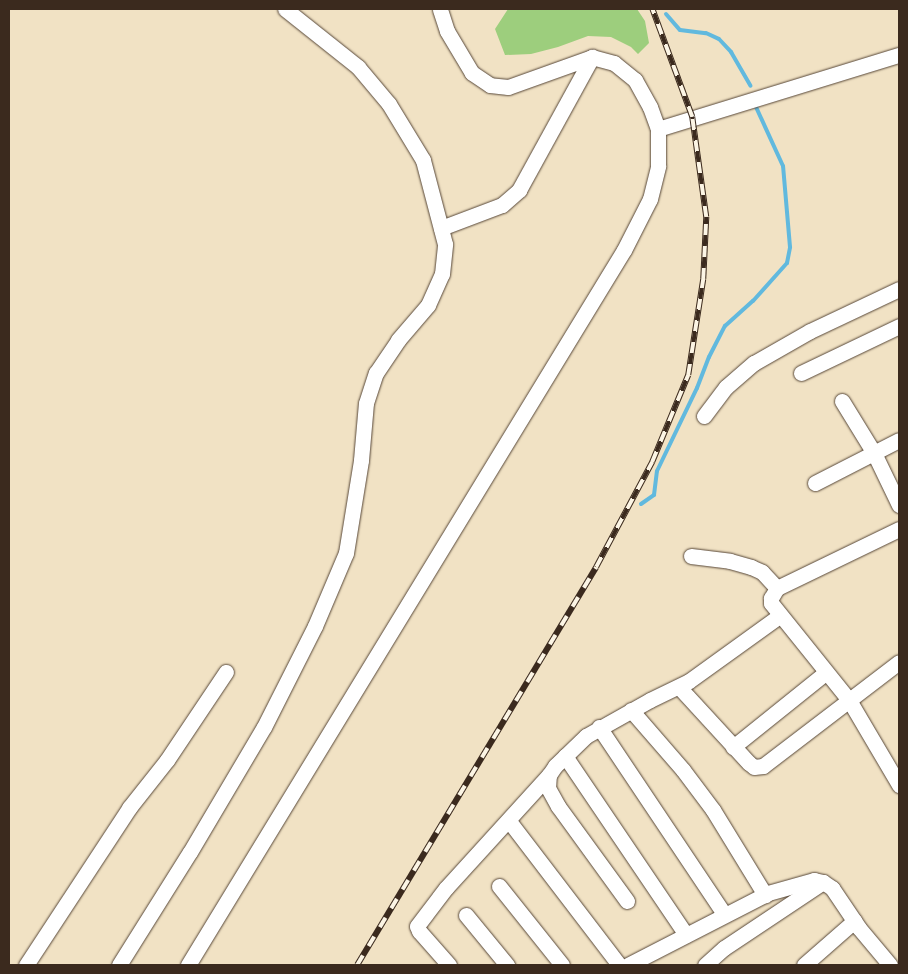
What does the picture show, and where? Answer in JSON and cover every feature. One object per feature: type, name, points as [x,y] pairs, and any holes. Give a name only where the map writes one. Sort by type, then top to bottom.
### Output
[{"type":"street","points":[[118,965],[190,852],[264,727],[315,626],[346,553],[361,460],[366,403],[376,373],[398,340],[428,305],[442,274],[445,244],[423,160],[389,104],[358,67],[285,9]]},
{"type":"street","points":[[188,965],[624,250],[650,199],[658,166],[658,129],[650,107],[635,80],[614,63],[592,57],[508,87],[490,85],[472,73],[446,31],[440,9]]},
{"type":"street","points":[[658,129],[899,55]]},
{"type":"street","points":[[441,228],[502,205],[519,190],[592,57]]},
{"type":"street","points":[[704,416],[726,386],[754,363],[810,331],[899,289]]},
{"type":"street","points":[[801,373],[899,326]]},
{"type":"street","points":[[842,401],[874,453],[899,505]]},
{"type":"street","points":[[815,483],[899,440]]},
{"type":"street","points":[[899,529],[778,588],[774,593],[771,603],[779,616],[849,700],[899,786]]},
{"type":"street","points":[[691,556],[730,561],[752,567],[762,572],[778,588]]},
{"type":"street","points":[[450,965],[419,931],[417,926],[446,888],[509,821],[565,756],[599,727],[679,687],[779,616]]},
{"type":"street","points":[[679,687],[749,764],[754,767],[763,766],[899,662]]},
{"type":"street","points":[[26,965],[129,808],[167,760],[226,672]]},
{"type":"street","points":[[733,747],[825,673]]},
{"type":"street","points":[[631,710],[683,770],[707,802],[765,895]]},
{"type":"street","points":[[599,727],[725,915]]},
{"type":"street","points":[[565,756],[686,935]]},
{"type":"street","points":[[549,775],[548,788],[558,806],[627,901]]},
{"type":"street","points":[[509,821],[619,965]]},
{"type":"street","points":[[628,965],[765,895],[798,883],[814,880],[823,882],[832,888],[854,921],[890,965]]},
{"type":"street","points":[[705,965],[724,948],[823,882]]},
{"type":"street","points":[[499,886],[562,965]]},
{"type":"street","points":[[466,915],[507,965]]},
{"type":"street","points":[[804,965],[854,921]]},
{"type":"green space","points":[[508,9],[637,9],[645,21],[649,43],[638,54],[631,47],[611,37],[588,36],[531,54],[505,55],[495,29]]},
{"type":"waterway","points":[[666,14],[680,30],[706,33],[719,39],[731,52],[751,86]]},
{"type":"waterway","points":[[641,504],[654,495],[657,471],[725,326],[753,301],[787,263],[790,247],[783,166],[756,107]]},
{"type":"railway","points":[[357,965],[596,567],[652,462],[688,375],[703,279],[706,217],[692,117],[652,9]]}]
